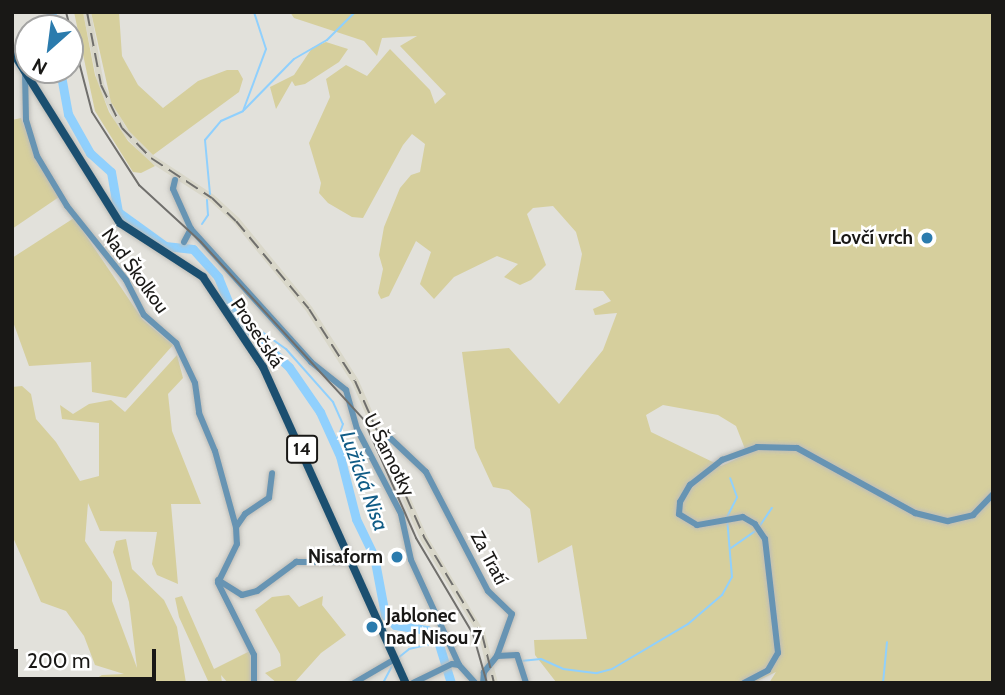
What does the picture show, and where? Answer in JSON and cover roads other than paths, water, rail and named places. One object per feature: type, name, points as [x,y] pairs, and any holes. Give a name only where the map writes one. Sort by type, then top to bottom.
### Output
[{"type":"main road","name":"Prosečská","points":[[33,84],[120,223],[210,286],[225,316],[268,374],[407,683]]},
{"type":"street","name":"Nad Školkou","points":[[25,84],[26,120],[37,156],[67,206],[126,280],[144,315],[183,353],[236,527]]},
{"type":"street","name":"U Šamotky","points":[[176,180],[173,190],[191,229],[311,362],[346,390],[354,422],[392,491],[411,560],[456,665],[475,683]]},
{"type":"street","points":[[184,242],[191,229]]},
{"type":"street","name":"Za Tratí","points":[[388,436],[426,472],[488,591],[512,614],[497,656]]},
{"type":"street","points":[[744,683],[768,670],[778,653],[765,539],[755,524],[743,517],[697,525],[680,513],[680,502],[690,485],[722,460],[757,447],[797,448],[915,513],[948,521],[973,515],[993,494]]},
{"type":"street","points":[[217,579],[237,544],[236,527],[246,514],[269,498],[272,473]]},
{"type":"street","points":[[217,579],[242,595],[257,591],[296,562],[351,562]]},
{"type":"street","points":[[217,579],[254,655],[254,683]]},
{"type":"street","points":[[483,683],[484,673],[497,656],[517,655],[526,683]]},
{"type":"street","points":[[354,683],[395,659]]},
{"type":"street","points":[[413,683],[456,665]]},
{"type":"waterway","points":[[210,194],[205,140],[221,121],[243,111],[266,49],[254,12]]},
{"type":"waterway","points":[[244,110],[294,59],[327,40],[355,12]]},
{"type":"waterway","name":"Lužická Nisa","points":[[63,84],[68,114],[90,153],[111,172],[118,212],[165,246],[193,249],[218,277],[234,316],[289,367],[320,412],[340,456],[356,519],[374,556],[385,615],[395,625],[427,630],[437,638],[451,683]]},
{"type":"waterway","points":[[202,224],[208,215],[207,200]]},
{"type":"waterway","points":[[242,324],[248,322],[286,349],[333,402],[343,424],[335,446]]},
{"type":"waterway","points":[[521,661],[541,659],[563,669],[597,673],[612,669],[688,624],[722,595],[732,577],[727,517],[737,497],[730,478]]},
{"type":"waterway","points":[[759,527],[772,508]]},
{"type":"waterway","points":[[731,548],[755,531]]},
{"type":"waterway","points":[[398,658],[409,649],[439,642]]},
{"type":"waterway","points":[[883,683],[887,642]]},
{"type":"waterway","points":[[383,683],[394,662]]},
{"type":"tram line","points":[[66,12],[92,112],[139,185],[201,242],[364,420],[416,538],[473,634],[487,683]]},
{"type":"railway","points":[[87,12],[101,85],[122,128],[151,158],[212,198],[236,221],[309,309],[355,381],[424,537],[482,634],[494,683]]},
{"type":"place","name":"Lovčí vrch","points":[[927,238]]},
{"type":"place","name":"Nisaform","points":[[397,557]]},
{"type":"place","name":"Jablonec nad Nisou 7","points":[[372,627]]}]
